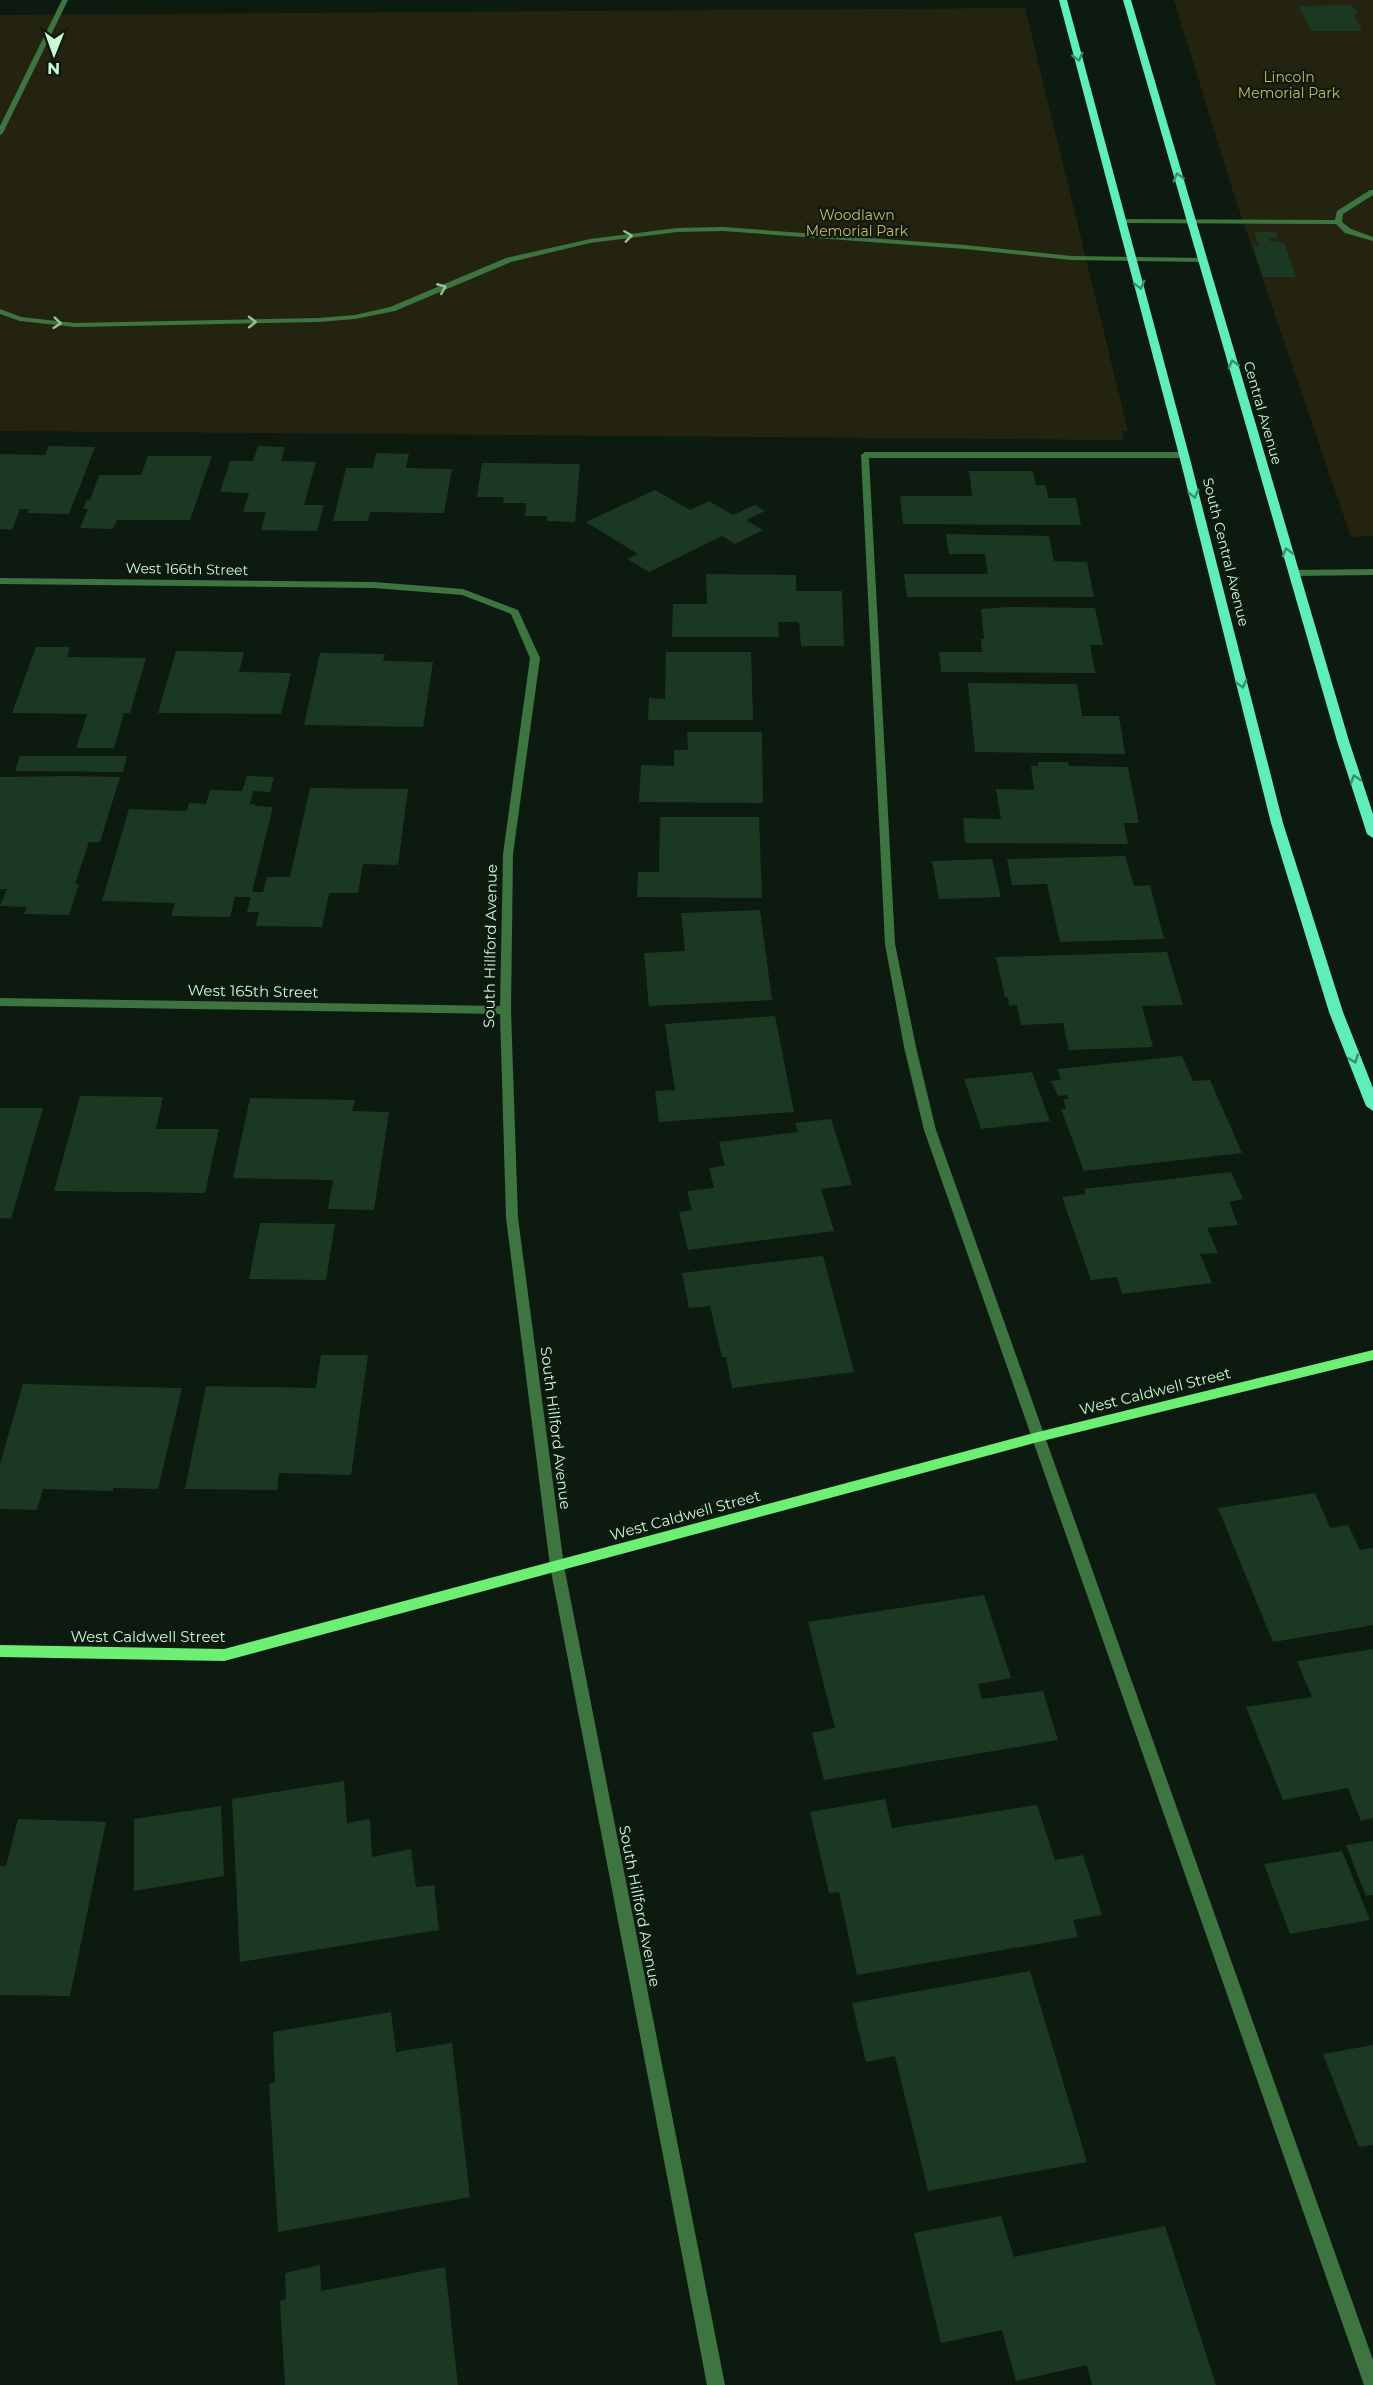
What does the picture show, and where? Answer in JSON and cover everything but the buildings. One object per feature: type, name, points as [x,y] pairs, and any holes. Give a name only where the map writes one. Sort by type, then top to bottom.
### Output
[{"type":"main road","name":"South Central Avenue","points":[[1063,0],[1184,455],[1277,823],[1336,1012],[1373,1106]]},
{"type":"main road","name":"Central Avenue","points":[[1127,0],[1294,573],[1373,834]]},
{"type":"street","points":[[0,133],[65,0]]},
{"type":"street","points":[[1338,222],[1340,213],[1373,192]]},
{"type":"street","points":[[1122,221],[1338,222],[1348,231],[1373,238]]},
{"type":"street","points":[[0,311],[20,319],[75,325],[319,320],[355,317],[392,309],[509,260],[590,241],[677,230],[723,229],[965,247],[1071,258],[1202,260]]},
{"type":"street","points":[[1184,455],[866,455],[890,944],[910,1047],[930,1130],[1373,2385]]},
{"type":"street","points":[[1294,573],[1373,572]]},
{"type":"street","name":"West 166th Street","points":[[0,581],[374,585]]},
{"type":"street","name":"South Hillford Avenue","points":[[374,585],[463,592],[515,612],[535,658],[508,854],[505,1010],[512,1218],[557,1566],[716,2385]]},
{"type":"street","name":"West 165th Street","points":[[0,1002],[505,1010]]},
{"type":"street","name":"West Caldwell Street","points":[[0,1650],[224,1655],[1038,1437],[1373,1355]]},
{"type":"green space","name":"Lincoln Memorial Park","points":[[1174,0],[1373,0],[1373,536],[1351,537],[1235,198]]},
{"type":"green space","name":"Woodlawn Memorial Park","points":[[1025,8],[1128,431],[1122,431],[1124,440],[0,431],[0,15]]}]
